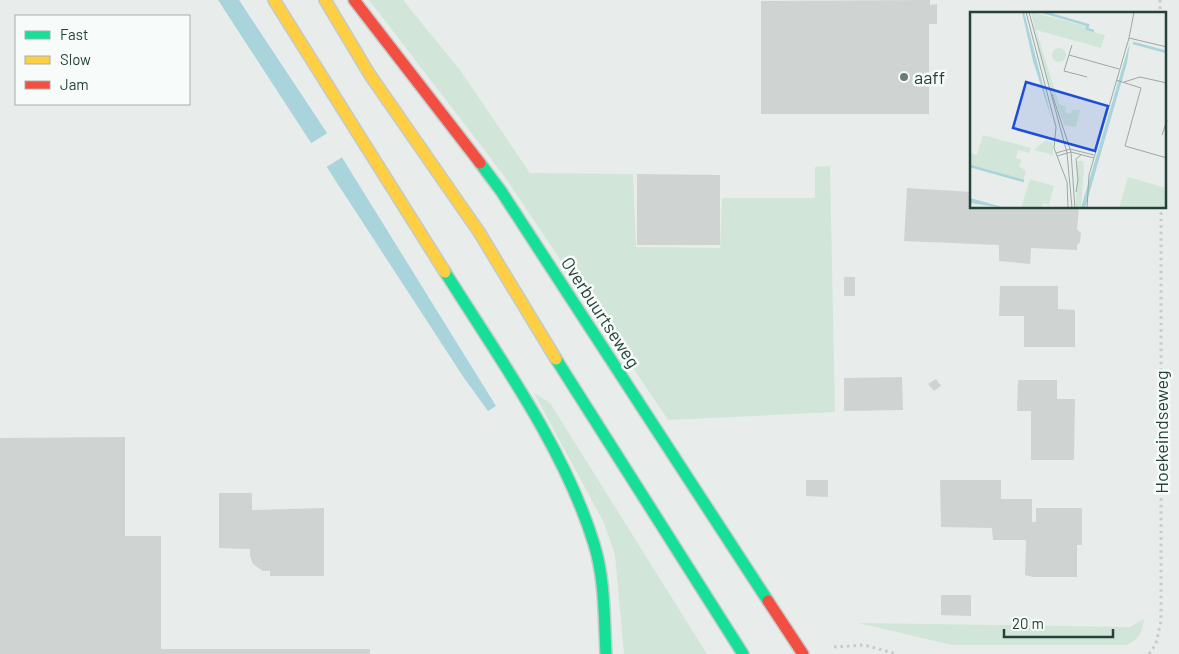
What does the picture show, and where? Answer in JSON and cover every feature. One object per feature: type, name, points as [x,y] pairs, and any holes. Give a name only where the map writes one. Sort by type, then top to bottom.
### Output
[{"type":"main road","points":[[274,0],[522,395],[573,486],[595,546],[602,589],[606,654]]},
{"type":"main road","points":[[325,0],[370,75],[478,232],[583,404],[743,654]]},
{"type":"main road","name":"Overbuurtseweg","points":[[354,0],[501,191],[803,654]]},
{"type":"path","name":"Hoekeindseweg","points":[[1149,654],[1156,644],[1161,621],[1161,209]]},
{"type":"path","points":[[827,650],[835,647],[864,645],[897,654]]},
{"type":"green space","points":[[369,0],[403,0],[460,70],[530,173],[633,174],[636,247],[720,248],[722,198],[815,198],[815,167],[830,166],[835,412],[668,420],[502,173]]},
{"type":"green space","points":[[534,393],[550,403],[707,654],[624,654],[615,555],[604,523]]},
{"type":"green space","points":[[1144,619],[1140,635],[1127,645],[952,645],[858,623],[1130,627]]},
{"type":"water","points":[[218,0],[239,0],[325,130],[496,406],[488,411],[464,378]]},
{"type":"pier","points":[[329,132],[344,156],[325,168],[310,144]]},
{"type":"building","points":[[930,0],[930,5],[937,4],[937,24],[929,24],[929,114],[761,114],[761,1]]},
{"type":"building","points":[[637,174],[720,175],[720,245],[637,245]]},
{"type":"building","points":[[907,188],[970,192],[970,209],[1079,209],[1077,229],[1081,233],[1077,250],[1031,248],[1030,264],[999,261],[999,245],[904,241]]},
{"type":"building","points":[[844,277],[855,277],[855,296],[844,296]]},
{"type":"building","points":[[1000,286],[1058,286],[1058,309],[1075,310],[1075,347],[1024,347],[1024,316],[999,316]]},
{"type":"building","points":[[902,377],[903,410],[844,411],[844,378]]},
{"type":"building","points":[[936,379],[941,386],[934,391],[928,384]]},
{"type":"building","points":[[1018,380],[1057,380],[1057,399],[1075,399],[1074,460],[1031,460],[1031,411],[1017,411]]},
{"type":"building","points":[[125,437],[125,536],[161,536],[161,649],[370,649],[370,654],[0,654],[0,438]]},
{"type":"building","points":[[806,480],[828,480],[828,497],[806,496]]},
{"type":"building","points":[[940,480],[1001,480],[1001,499],[1032,499],[1032,522],[1036,522],[1036,508],[1082,508],[1082,545],[1077,545],[1077,577],[1033,577],[1025,575],[1026,540],[993,540],[992,528],[941,527]]},
{"type":"building","points":[[219,493],[252,493],[252,510],[324,508],[324,576],[270,576],[270,571],[263,571],[253,564],[250,549],[219,548]]},
{"type":"building","points":[[941,595],[971,595],[971,616],[941,615]]},
{"type":"traffic: fast","points":[[480,163],[501,191],[768,601]]},
{"type":"traffic: fast","points":[[445,272],[508,370],[548,438],[581,508],[598,557],[603,599],[606,654]]},
{"type":"traffic: fast","points":[[556,359],[743,654]]},
{"type":"traffic: slow","points":[[274,0],[445,272]]},
{"type":"traffic: slow","points":[[325,0],[370,75],[479,232],[556,359]]},
{"type":"traffic: jam","points":[[354,0],[480,163]]},
{"type":"traffic: jam","points":[[768,601],[803,654]]},
{"type":"place","name":"aaff","points":[[904,77]]}]
